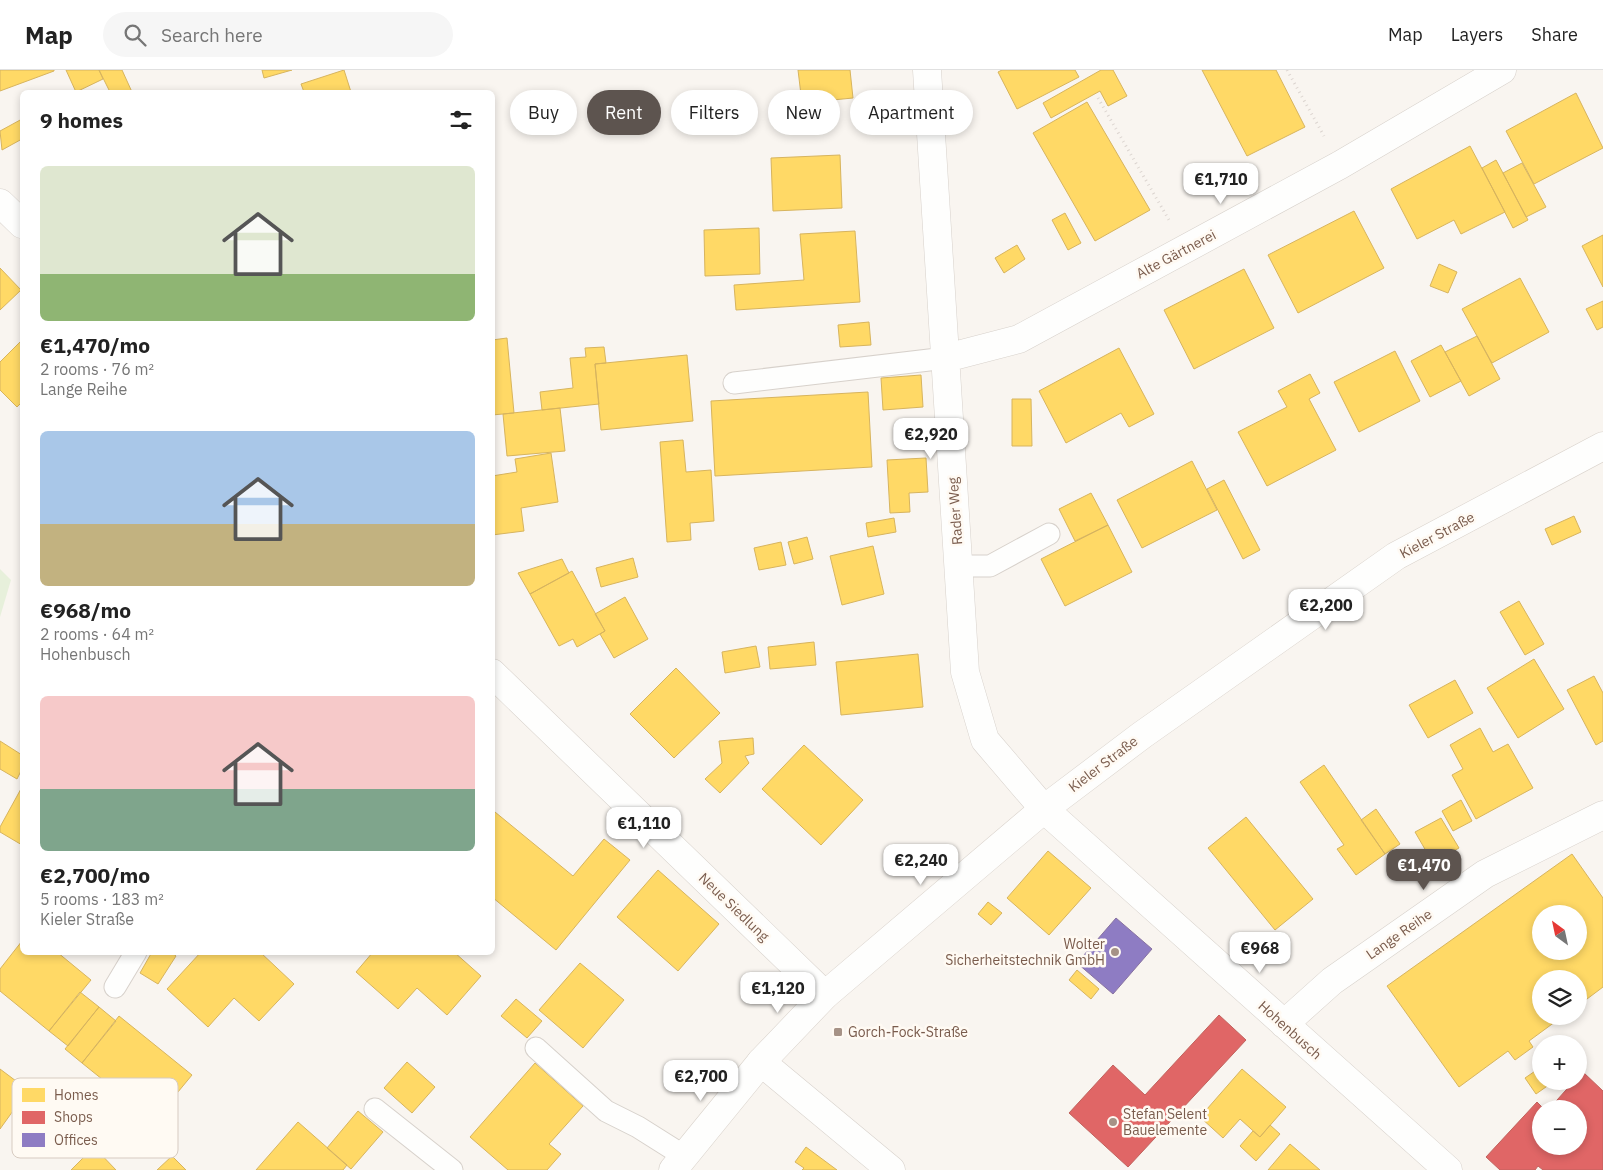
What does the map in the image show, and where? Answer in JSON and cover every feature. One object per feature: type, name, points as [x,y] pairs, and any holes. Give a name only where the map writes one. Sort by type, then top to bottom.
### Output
[{"type":"street","name":"Rader Weg","points":[[927,70],[965,672],[985,740],[1044,809]]},
{"type":"street","name":"Alte Gärtnerei","points":[[946,358],[1019,339],[1340,165],[1502,70]]},
{"type":"street","points":[[0,203],[20,222]]},
{"type":"street","name":"Kieler Straße","points":[[678,1163],[761,1062],[825,995],[1044,809],[1142,735],[1396,556],[1603,446]]},
{"type":"street","name":"Neue Siedlung","points":[[495,676],[825,995]]},
{"type":"street","name":"Hohenbusch","points":[[1044,809],[1448,1170]]},
{"type":"street","name":"Lange Reihe","points":[[1284,1024],[1332,981],[1485,874],[1603,815]]},
{"type":"street","points":[[761,1062],[890,1170]]},
{"type":"lane","points":[[734,383],[946,358]]},
{"type":"lane","points":[[958,566],[990,566],[1049,534]]},
{"type":"lane","points":[[115,987],[134,955]]},
{"type":"lane","points":[[536,1048],[606,1111],[638,1127],[678,1163]]},
{"type":"lane","points":[[375,1109],[452,1170]]},
{"type":"path","points":[[1286,70],[1340,165]]},
{"type":"path","points":[[1098,98],[1186,248]]},
{"type":"green space","points":[[0,569],[11,580],[0,617]]},
{"type":"building: Homes","points":[[0,70],[54,70],[54,71],[0,91]]},
{"type":"building: Homes","points":[[66,70],[99,70],[103,79],[80,90],[75,90]]},
{"type":"building: Homes","points":[[99,70],[122,70],[131,90],[109,90]]},
{"type":"building: Homes","points":[[262,70],[292,70],[264,78]]},
{"type":"building: Homes","points":[[344,70],[350,90],[303,90],[301,84]]},
{"type":"building: Homes","points":[[798,70],[850,70],[852,90],[850,90],[850,98],[840,99],[840,90],[800,90]]},
{"type":"building: Homes","points":[[1002,70],[1075,70],[1079,77],[1017,109],[998,72]]},
{"type":"building: Homes","points":[[1101,70],[1113,70],[1127,96],[1108,106],[1100,91],[1051,118],[1043,103]]},
{"type":"building: Homes","points":[[1202,70],[1276,70],[1305,127],[1247,156]]},
{"type":"building: Homes","points":[[1576,93],[1603,148],[1534,184],[1506,131]]},
{"type":"building: Homes","points":[[1087,102],[1150,210],[1095,241],[1033,133]]},
{"type":"building: Homes","points":[[20,120],[20,140],[2,150],[0,131]]},
{"type":"building: Homes","points":[[1470,146],[1505,212],[1461,234],[1454,220],[1417,239],[1391,189]]},
{"type":"building: Homes","points":[[840,155],[842,208],[773,211],[771,158]]},
{"type":"building: Homes","points":[[1496,160],[1528,220],[1513,228],[1482,168]]},
{"type":"building: Homes","points":[[1522,163],[1546,207],[1526,217],[1503,173]]},
{"type":"building: Homes","points":[[1354,211],[1384,268],[1298,313],[1268,255]]},
{"type":"building: Homes","points":[[1065,213],[1081,243],[1068,250],[1052,220]]},
{"type":"building: Homes","points":[[759,228],[760,274],[705,276],[704,230]]},
{"type":"building: Homes","points":[[855,231],[860,302],[736,310],[734,285],[804,280],[800,234]]},
{"type":"building: Homes","points":[[1603,235],[1603,287],[1582,246]]},
{"type":"building: Homes","points":[[1017,245],[1025,259],[1004,273],[995,258]]},
{"type":"building: Homes","points":[[1439,264],[1457,272],[1448,293],[1430,286]]},
{"type":"building: Homes","points":[[0,268],[20,291],[0,310]]},
{"type":"building: Homes","points":[[1244,269],[1274,328],[1194,369],[1164,310]]},
{"type":"building: Homes","points":[[1520,278],[1549,332],[1492,363],[1462,309]]},
{"type":"building: Homes","points":[[1603,301],[1603,327],[1597,330],[1586,309]]},
{"type":"building: Homes","points":[[869,322],[871,345],[840,347],[838,325]]},
{"type":"building: Homes","points":[[1477,336],[1500,379],[1469,396],[1445,352]]},
{"type":"building: Homes","points":[[507,338],[514,413],[495,415],[495,340]]},
{"type":"building: Homes","points":[[20,342],[20,404],[17,407],[0,390],[0,362]]},
{"type":"building: Homes","points":[[1441,345],[1461,381],[1430,397],[1411,361]]},
{"type":"building: Homes","points":[[604,347],[606,363],[595,364],[599,404],[542,410],[540,392],[573,388],[570,358],[586,357],[585,348]]},
{"type":"building: Homes","points":[[1119,348],[1154,414],[1129,427],[1121,413],[1066,443],[1039,391]]},
{"type":"building: Homes","points":[[1395,351],[1420,401],[1359,432],[1334,382]]},
{"type":"building: Homes","points":[[687,355],[693,421],[601,430],[595,364]]},
{"type":"building: Homes","points":[[1310,374],[1320,393],[1309,399],[1336,450],[1267,486],[1238,432],[1287,407],[1278,391]]},
{"type":"building: Homes","points":[[921,375],[923,407],[883,410],[881,378]]},
{"type":"building: Homes","points":[[868,392],[872,467],[715,476],[711,401]]},
{"type":"building: Homes","points":[[1012,399],[1031,399],[1032,446],[1012,446]]},
{"type":"building: Homes","points":[[560,408],[565,451],[507,456],[503,414]]},
{"type":"building: Homes","points":[[683,440],[686,472],[711,470],[714,521],[690,523],[691,540],[667,542],[660,442]]},
{"type":"building: Homes","points":[[551,453],[558,502],[521,508],[524,531],[495,535],[495,476],[517,472],[515,459]]},
{"type":"building: Homes","points":[[926,458],[928,492],[909,493],[910,512],[890,513],[887,460]]},
{"type":"building: Homes","points":[[1192,461],[1217,510],[1142,548],[1117,500]]},
{"type":"building: Homes","points":[[1224,480],[1260,550],[1243,559],[1207,489]]},
{"type":"building: Homes","points":[[1091,493],[1108,525],[1075,541],[1059,509]]},
{"type":"building: Homes","points":[[1574,516],[1581,532],[1552,545],[1545,529]]},
{"type":"building: Homes","points":[[894,518],[896,532],[868,537],[866,523]]},
{"type":"building: Homes","points":[[1108,525],[1132,572],[1065,606],[1041,559]]},
{"type":"building: Homes","points":[[807,537],[813,559],[794,564],[788,542]]},
{"type":"building: Homes","points":[[781,542],[786,565],[759,570],[754,548]]},
{"type":"building: Homes","points":[[873,546],[884,594],[842,605],[830,556]]},
{"type":"building: Homes","points":[[633,558],[638,577],[601,587],[596,568]]},
{"type":"building: Homes","points":[[562,559],[569,573],[530,594],[518,573]]},
{"type":"building: Homes","points":[[572,571],[605,631],[577,647],[573,639],[559,646],[530,594]]},
{"type":"building: Homes","points":[[625,597],[648,639],[614,658],[600,634],[605,631],[595,614]]},
{"type":"building: Homes","points":[[1519,601],[1544,644],[1525,655],[1500,612]]},
{"type":"building: Homes","points":[[814,642],[816,665],[770,669],[768,647]]},
{"type":"building: Homes","points":[[756,646],[760,667],[725,673],[722,652]]},
{"type":"building: Homes","points":[[918,654],[923,707],[841,715],[836,662]]},
{"type":"building: Homes","points":[[1534,659],[1564,709],[1518,738],[1487,688]]},
{"type":"building: Homes","points":[[676,668],[720,713],[674,758],[630,714]]},
{"type":"building: Homes","points":[[1594,676],[1603,693],[1603,741],[1596,745],[1567,690]]},
{"type":"building: Homes","points":[[1455,680],[1473,713],[1428,738],[1409,705]]},
{"type":"building: Homes","points":[[1480,728],[1493,752],[1508,744],[1533,788],[1476,819],[1452,775],[1463,769],[1450,745]]},
{"type":"building: Homes","points":[[753,738],[754,754],[745,756],[749,763],[720,793],[705,779],[722,763],[719,741]]},
{"type":"building: Homes","points":[[0,741],[20,754],[20,773],[17,779],[0,769]]},
{"type":"building: Homes","points":[[804,745],[863,800],[821,845],[762,789]]},
{"type":"building: Homes","points":[[1324,765],[1385,854],[1356,875],[1337,849],[1344,845],[1300,782]]},
{"type":"building: Homes","points":[[20,791],[20,844],[0,832],[0,827]]},
{"type":"building: Homes","points":[[1461,800],[1472,821],[1453,831],[1442,811]]},
{"type":"building: Homes","points":[[1376,809],[1400,844],[1385,854],[1361,820]]},
{"type":"building: Homes","points":[[495,812],[573,876],[604,839],[630,860],[556,950],[495,899]]},
{"type":"building: Homes","points":[[1246,817],[1313,899],[1275,930],[1208,848]]},
{"type":"building: Homes","points":[[1441,818],[1459,848],[1433,863],[1415,832]]},
{"type":"building: Homes","points":[[1048,851],[1091,888],[1049,935],[1007,898]]},
{"type":"building: Homes","points":[[1572,854],[1603,898],[1603,987],[1587,999],[1587,970],[1532,970],[1532,1025],[1551,1025],[1537,1035],[1532,1035],[1532,1039],[1529,1041],[1532,1048],[1515,1060],[1508,1051],[1459,1087],[1387,986]]},
{"type":"building: Homes","points":[[658,870],[719,924],[678,971],[617,917]]},
{"type":"building: Homes","points":[[988,902],[1002,913],[991,925],[978,914]]},
{"type":"building: Homes","points":[[20,944],[20,955],[61,955],[91,980],[49,1031],[0,991],[0,969]]},
{"type":"building: Homes","points":[[150,955],[176,956],[158,984],[140,973]]},
{"type":"building: Homes","points":[[198,955],[263,955],[294,984],[259,1021],[234,998],[208,1027],[167,989]]},
{"type":"building: Homes","points":[[370,955],[457,955],[481,976],[447,1015],[417,988],[398,1009],[356,972]]},
{"type":"building: Homes","points":[[580,963],[624,1000],[583,1048],[539,1010]]},
{"type":"building: Homes","points":[[1077,970],[1099,989],[1091,999],[1069,980]]},
{"type":"building: Homes","points":[[80,992],[99,1007],[68,1046],[49,1031]]},
{"type":"building: Homes","points":[[516,999],[542,1021],[527,1038],[501,1016]]},
{"type":"building: Homes","points":[[99,1007],[116,1021],[82,1063],[65,1049]]},
{"type":"building: Homes","points":[[119,1016],[192,1075],[178,1092],[178,1078],[101,1078],[82,1063]]},
{"type":"building: Homes","points":[[407,1062],[435,1087],[412,1113],[384,1088]]},
{"type":"building: Homes","points":[[535,1063],[583,1106],[549,1144],[561,1154],[547,1170],[508,1170],[470,1137]]},
{"type":"building: Homes","points":[[0,1069],[12,1078],[12,1112],[0,1129]]},
{"type":"building: Homes","points":[[1242,1069],[1286,1107],[1260,1137],[1240,1119],[1223,1138],[1200,1117]]},
{"type":"building: Homes","points":[[1532,1073],[1532,1088],[1525,1078]]},
{"type":"building: Homes","points":[[1533,1090],[1542,1090],[1536,1094]]},
{"type":"building: Homes","points":[[358,1111],[383,1132],[351,1169],[327,1148]]},
{"type":"building: Homes","points":[[298,1122],[347,1165],[343,1170],[256,1170]]},
{"type":"building: Homes","points":[[1270,1125],[1280,1134],[1256,1161],[1240,1146],[1253,1131],[1260,1137]]},
{"type":"building: Homes","points":[[1290,1144],[1320,1170],[1268,1170]]},
{"type":"building: Homes","points":[[806,1147],[837,1170],[802,1170],[804,1168],[795,1162]]},
{"type":"building: Homes","points":[[83,1158],[105,1158],[116,1170],[71,1170]]},
{"type":"building: Homes","points":[[170,1158],[174,1158],[186,1170],[157,1170]]},
{"type":"building: Shops","points":[[1219,1015],[1246,1040],[1128,1167],[1069,1113],[1113,1065],[1145,1095]]},
{"type":"building: Shops","points":[[1587,1076],[1603,1091],[1603,1170],[1543,1170],[1538,1166],[1535,1170],[1500,1170],[1486,1157],[1532,1107],[1532,1155],[1587,1155],[1587,1100],[1557,1100],[1566,1090],[1587,1090]]},
{"type":"building: Offices","points":[[1116,918],[1152,949],[1113,994],[1077,963]]},
{"type":"place","name":"Wolter Sicherheitstechnik GmbH","points":[[1115,952]]},
{"type":"place","name":"Gorch-Fock-Straße","points":[[838,1032]]},
{"type":"place","name":"Stefan Selent Bauelemente","points":[[1113,1122]]}]
